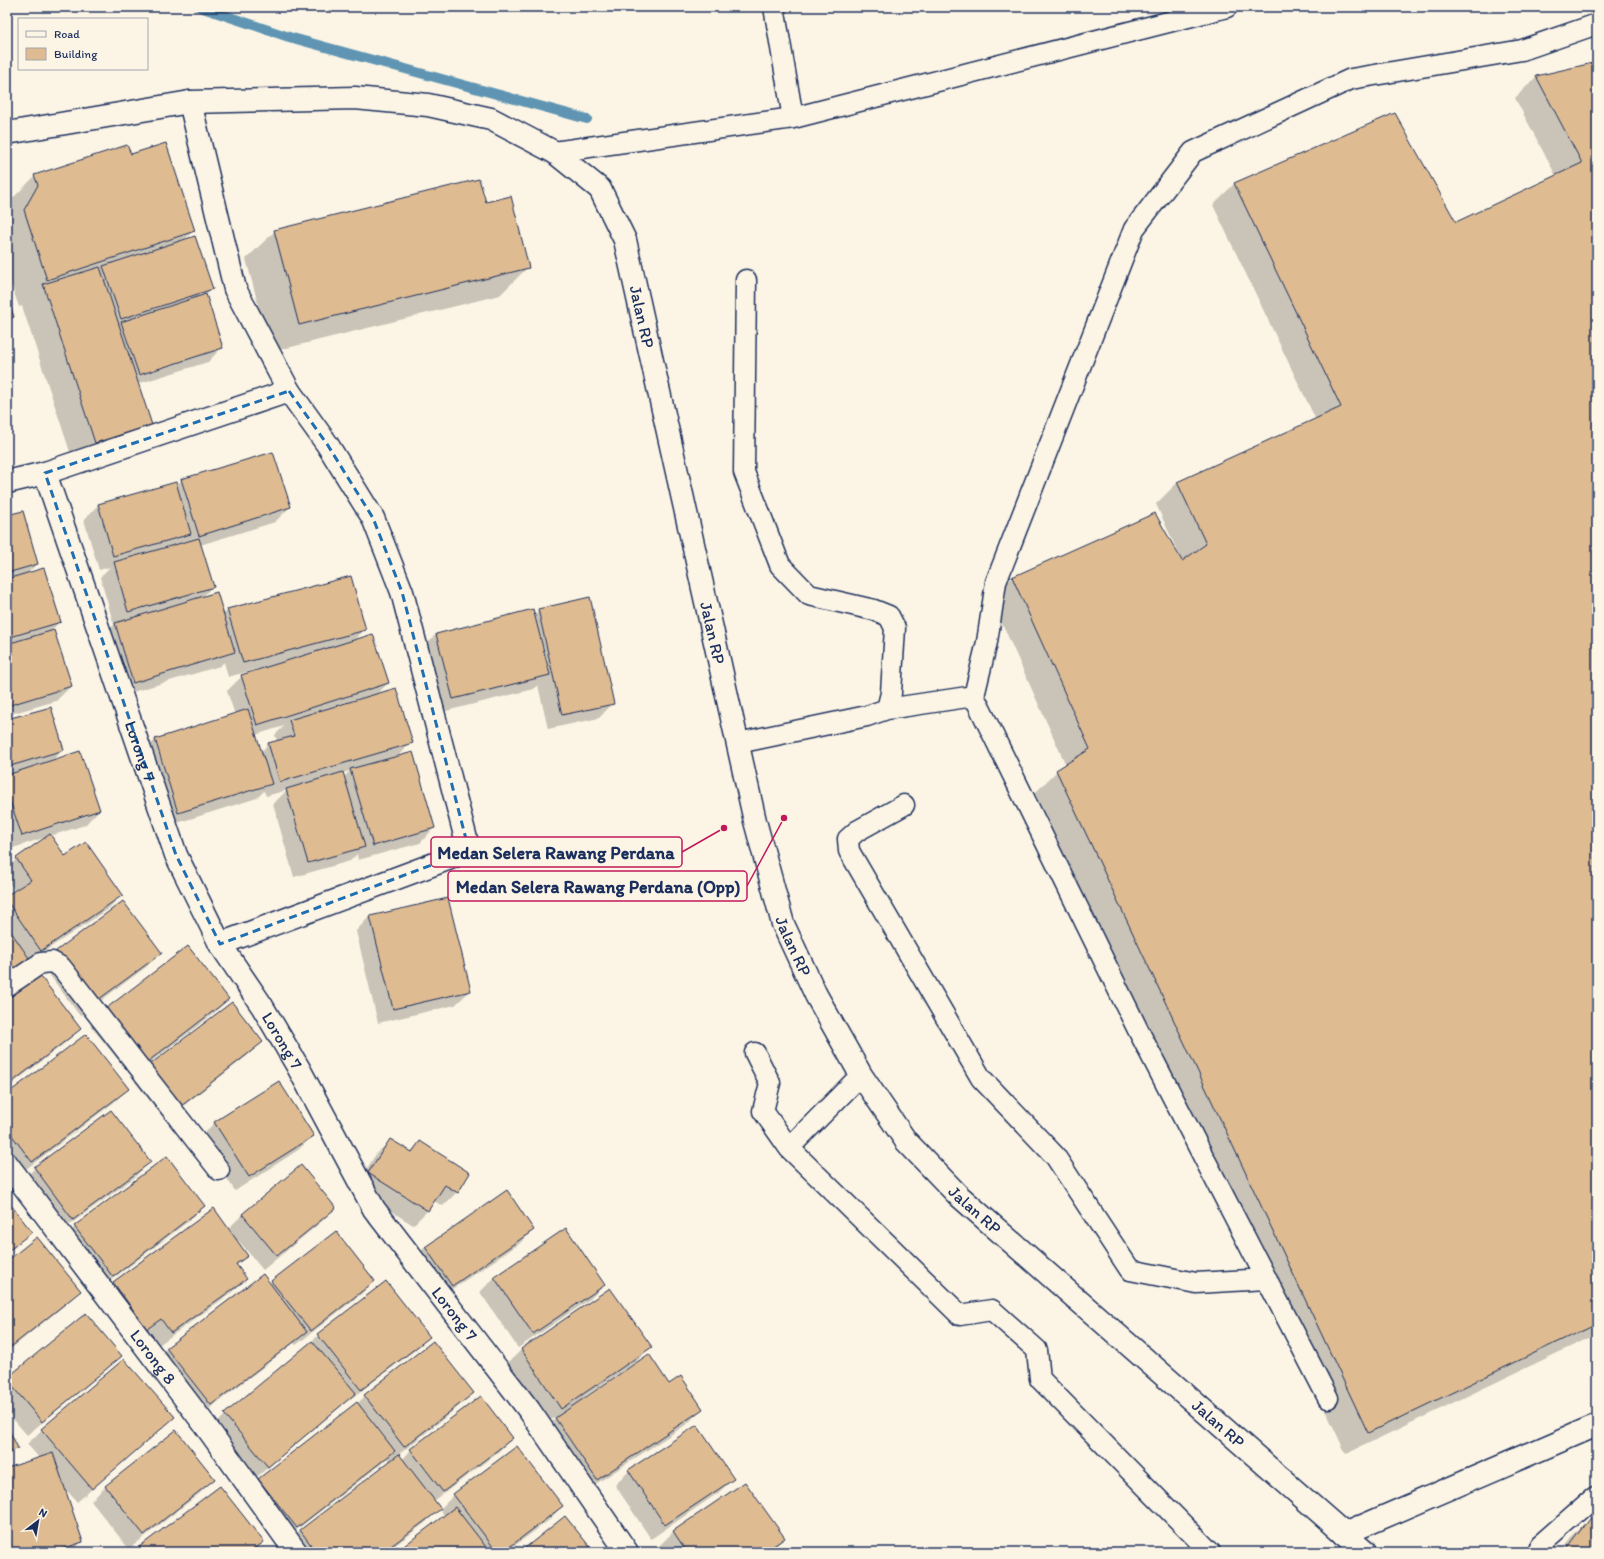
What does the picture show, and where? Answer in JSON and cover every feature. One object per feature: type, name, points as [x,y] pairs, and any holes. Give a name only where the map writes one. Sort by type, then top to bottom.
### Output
[{"type":"street","name":"Jalan RP","points":[[7,133],[190,102],[355,98],[428,105],[491,119],[554,152],[600,189],[625,240],[755,821],[783,924],[816,995],[861,1075],[906,1141],[958,1195],[1365,1552]]},
{"type":"street","points":[[190,102],[235,288],[289,391],[327,444],[376,525],[402,592],[466,839],[453,856],[220,944]]},
{"type":"street","points":[[7,482],[45,473],[289,391]]},
{"type":"street","name":"Lorong 7","points":[[45,473],[176,855],[220,944],[262,1006],[298,1067],[374,1209],[529,1410],[627,1552]]},
{"type":"street","name":"Lorong 8","points":[[7,1164],[205,1425],[296,1552]]},
{"type":"street","points":[[1344,1534],[1597,1425]]},
{"type":"lane","points":[[774,7],[794,118]]},
{"type":"lane","points":[[554,152],[794,118],[1227,7]]},
{"type":"lane","points":[[1328,1398],[1138,1030],[974,696],[987,642],[996,582],[1134,229],[1193,152],[1351,79],[1522,50],[1597,24]]},
{"type":"lane","points":[[746,280],[744,472],[780,565],[809,595],[874,610],[889,616],[894,628],[891,693],[887,709]]},
{"type":"lane","points":[[738,743],[867,716],[887,709],[974,696]]},
{"type":"lane","points":[[904,805],[857,831],[848,839],[850,851],[981,1078],[1055,1156],[1130,1270],[1196,1283],[1267,1279]]},
{"type":"lane","points":[[7,986],[41,963],[52,962],[61,967],[219,1170]]},
{"type":"lane","points":[[755,1053],[770,1083],[763,1111],[789,1148],[960,1315],[992,1310],[1038,1350],[1040,1379],[1210,1552]]},
{"type":"lane","points":[[789,1148],[861,1075]]},
{"type":"lane","points":[[1539,1546],[1597,1495]]},
{"type":"highlighted area","points":[[289,391],[327,444],[373,518],[402,592],[466,839],[453,857],[220,944],[176,855],[45,473]]},
{"type":"building","points":[[1597,62],[1597,1323],[1368,1433],[1056,770],[1090,749],[1012,577],[1155,513],[1182,561],[1206,544],[1177,482],[1341,407],[1234,183],[1395,113],[1456,222],[1582,163],[1536,76]]},
{"type":"building","points":[[166,143],[195,231],[47,280],[24,210],[38,185],[34,175],[127,145],[131,154]]},
{"type":"building","points":[[479,179],[486,202],[511,196],[529,268],[299,325],[274,230]]},
{"type":"building","points":[[195,236],[213,289],[121,319],[103,266]]},
{"type":"building","points":[[100,267],[152,425],[95,443],[43,284]]},
{"type":"building","points":[[206,294],[223,348],[139,375],[121,322]]},
{"type":"building","points":[[7,295],[14,317],[7,320]]},
{"type":"building","points":[[273,452],[291,507],[199,536],[181,479]]},
{"type":"building","points":[[176,482],[191,534],[113,556],[98,504]]},
{"type":"building","points":[[23,511],[38,564],[7,573],[7,515]]},
{"type":"building","points":[[199,538],[214,587],[128,612],[114,562]]},
{"type":"building","points":[[44,568],[61,622],[7,638],[7,579]]},
{"type":"building","points":[[351,576],[366,630],[243,663],[227,609]]},
{"type":"building","points":[[217,592],[235,652],[133,683],[115,623]]},
{"type":"building","points":[[590,597],[614,704],[562,715],[538,609]]},
{"type":"building","points":[[533,609],[550,675],[453,699],[436,634]]},
{"type":"building","points":[[54,630],[72,686],[7,706],[7,644]]},
{"type":"building","points":[[373,634],[389,683],[257,725],[241,675]]},
{"type":"building","points":[[396,688],[413,743],[280,782],[268,743],[294,736],[289,720]]},
{"type":"building","points":[[51,707],[64,750],[7,767],[7,719]]},
{"type":"building","points":[[248,709],[272,784],[178,813],[155,739]]},
{"type":"building","points":[[80,751],[100,810],[22,836],[7,792],[7,775]]},
{"type":"building","points":[[413,752],[435,828],[373,846],[350,769]]},
{"type":"building","points":[[343,772],[365,847],[308,863],[286,789]]},
{"type":"building","points":[[50,834],[65,856],[86,842],[123,895],[41,951],[7,901],[7,895],[31,880],[16,858]]},
{"type":"building","points":[[448,898],[471,991],[393,1009],[370,916]]},
{"type":"building","points":[[123,901],[162,953],[95,1002],[56,951]]},
{"type":"building","points":[[7,926],[31,961],[7,977]]},
{"type":"building","points":[[188,946],[229,999],[146,1063],[104,1010]]},
{"type":"building","points":[[38,973],[81,1029],[7,1086],[7,997]]},
{"type":"building","points":[[232,1002],[263,1042],[180,1107],[148,1066]]},
{"type":"building","points":[[86,1034],[129,1089],[32,1162],[7,1129],[7,1094]]},
{"type":"building","points":[[279,1081],[314,1136],[249,1177],[214,1122]]},
{"type":"building","points":[[111,1110],[151,1162],[73,1220],[34,1167]]},
{"type":"building","points":[[390,1139],[412,1152],[420,1141],[470,1173],[458,1193],[445,1185],[428,1211],[368,1173]]},
{"type":"building","points":[[167,1156],[205,1206],[113,1277],[74,1226]]},
{"type":"building","points":[[301,1165],[336,1208],[277,1256],[242,1214]]},
{"type":"building","points":[[507,1190],[534,1230],[452,1286],[425,1247]]},
{"type":"building","points":[[7,1200],[32,1232],[7,1252]]},
{"type":"building","points":[[214,1208],[248,1256],[236,1264],[247,1279],[171,1333],[161,1319],[147,1329],[113,1282]]},
{"type":"building","points":[[566,1228],[605,1285],[533,1334],[494,1277]]},
{"type":"building","points":[[336,1231],[375,1281],[311,1331],[271,1281]]},
{"type":"building","points":[[37,1237],[81,1291],[7,1350],[7,1261]]},
{"type":"building","points":[[263,1274],[307,1332],[211,1405],[166,1348]]},
{"type":"building","points":[[386,1281],[430,1337],[361,1390],[317,1334]]},
{"type":"building","points":[[610,1288],[652,1347],[561,1409],[521,1349]]},
{"type":"building","points":[[86,1313],[122,1356],[42,1422],[7,1380],[7,1378]]},
{"type":"building","points":[[312,1341],[356,1393],[268,1467],[224,1414]]},
{"type":"building","points":[[433,1341],[474,1393],[404,1447],[364,1395]]},
{"type":"building","points":[[649,1354],[669,1384],[681,1376],[703,1409],[597,1480],[555,1418]]},
{"type":"building","points":[[124,1359],[175,1417],[92,1489],[41,1429]]},
{"type":"building","points":[[481,1396],[513,1438],[443,1492],[410,1449]]},
{"type":"building","points":[[357,1402],[395,1451],[297,1528],[258,1479]]},
{"type":"building","points":[[697,1425],[734,1479],[665,1525],[628,1470]]},
{"type":"building","points":[[7,1426],[18,1448],[7,1454]]},
{"type":"building","points":[[176,1430],[215,1479],[144,1535],[105,1486]]},
{"type":"building","points":[[517,1446],[563,1506],[503,1552],[497,1552],[453,1494]]},
{"type":"building","points":[[53,1453],[83,1542],[53,1552],[7,1552],[7,1468]]},
{"type":"building","points":[[399,1454],[441,1509],[383,1552],[316,1552],[300,1530]]},
{"type":"building","points":[[745,1482],[785,1538],[765,1552],[687,1552],[673,1531]]},
{"type":"building","points":[[220,1486],[264,1542],[250,1552],[143,1552],[139,1547]]},
{"type":"building","points":[[455,1507],[490,1552],[396,1552]]},
{"type":"building","points":[[1594,1515],[1597,1518],[1597,1552],[1566,1552]]},
{"type":"building","points":[[565,1516],[594,1552],[520,1552]]},
{"type":"waterway","points":[[200,7],[289,37],[587,119]]},
{"type":"place","name":"Medan Selera Rawang Perdana (Opp)","points":[[784,818]]},
{"type":"place","name":"Medan Selera Rawang Perdana","points":[[724,828]]}]
